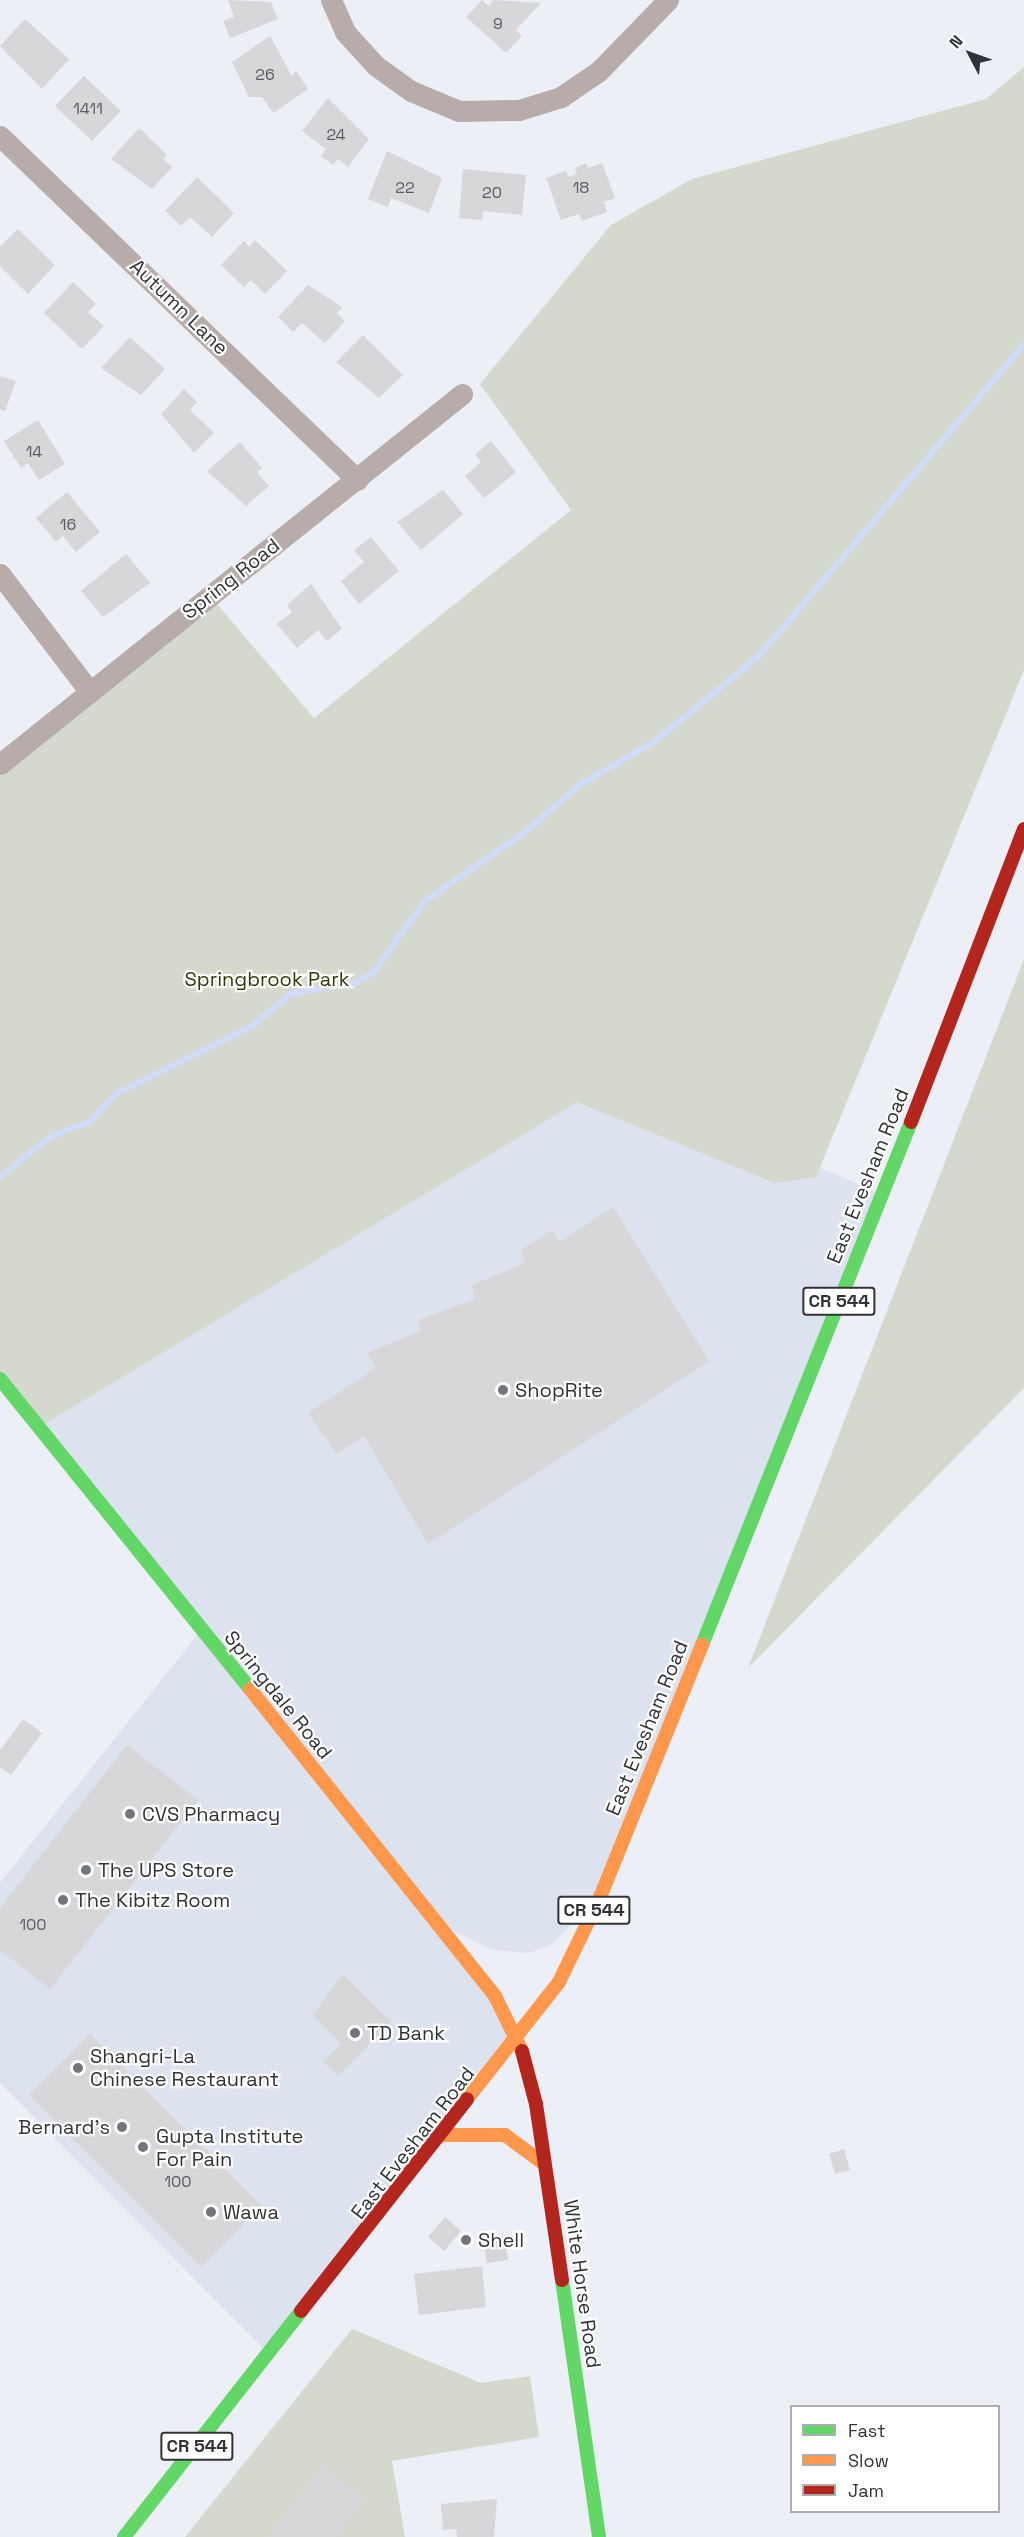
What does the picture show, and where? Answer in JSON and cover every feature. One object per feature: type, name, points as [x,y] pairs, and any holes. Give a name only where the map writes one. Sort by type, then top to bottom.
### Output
[{"type":"main road","name":"East Evesham Road","points":[[124,2537],[519,2039],[559,1982],[598,1902],[1024,829]]},
{"type":"main road","name":"Springdale Road","points":[[0,1379],[438,1921],[495,1996],[519,2039]]},
{"type":"main road","name":"White Horse Road","points":[[519,2039],[544,2164],[599,2537]]},
{"type":"main road","points":[[443,2135],[505,2135],[544,2164]]},
{"type":"street","points":[[331,0],[345,32],[376,66],[411,91],[459,111],[519,110],[561,97],[599,71],[668,0]]},
{"type":"street","name":"Autumn Lane","points":[[0,136],[357,480]]},
{"type":"street","name":"Spring Road","points":[[0,764],[462,394]]},
{"type":"street","points":[[0,574],[90,692]]},
{"type":"shaded area","points":[[589,1068],[883,1195],[601,1895],[551,1945],[529,1953],[492,1950],[442,1925],[519,2039],[269,2354],[0,2083],[0,1883],[201,1630],[38,1428]]},
{"type":"green space","name":"Springbrook Park","points":[[1024,67],[1024,670],[816,1177],[775,1183],[577,1102],[38,1428],[0,1379],[0,764],[210,596],[314,718],[571,510],[480,384],[611,225],[692,179],[986,99]]},
{"type":"green space","points":[[1024,959],[1024,1388],[748,1668]]},
{"type":"green space","points":[[352,2329],[481,2383],[530,2376],[539,2437],[392,2461],[405,2537],[185,2537]]},
{"type":"building","points":[[228,0],[271,2],[278,19],[230,38],[223,21],[234,17]]},
{"type":"building","points":[[482,0],[488,6],[494,0],[541,3],[516,30],[522,36],[506,53],[466,17]]},
{"type":"building","points":[[25,19],[69,59],[42,89],[0,46]]},
{"type":"building","points":[[270,36],[292,76],[296,71],[308,89],[273,113],[262,97],[249,97],[232,62]]},
{"type":"building","points":[[84,76],[121,111],[92,141],[55,106]]},
{"type":"building","points":[[328,98],[369,139],[348,167],[338,159],[333,165],[321,156],[326,149],[302,131]]},
{"type":"building","points":[[139,128],[167,155],[163,159],[172,167],[152,189],[111,159]]},
{"type":"building","points":[[387,151],[442,178],[429,213],[391,198],[388,207],[368,199]]},
{"type":"building","points":[[586,163],[588,168],[602,163],[615,198],[604,202],[607,212],[582,221],[579,214],[561,220],[546,178],[566,171],[568,177],[577,174],[575,168]]},
{"type":"building","points":[[463,169],[526,175],[522,215],[483,211],[482,220],[459,218]]},
{"type":"building","points":[[197,177],[234,213],[212,237],[190,217],[181,226],[165,211]]},
{"type":"building","points":[[18,229],[55,265],[28,294],[0,266],[0,247]]},
{"type":"building","points":[[255,240],[287,271],[265,294],[251,280],[244,287],[221,265],[244,241],[249,247]]},
{"type":"building","points":[[73,282],[96,304],[88,312],[104,326],[82,349],[44,313]]},
{"type":"building","points":[[308,285],[342,307],[337,313],[345,321],[325,343],[302,323],[293,332],[278,317]]},
{"type":"building","points":[[363,335],[403,375],[379,398],[336,362]]},
{"type":"building","points":[[130,337],[165,369],[141,395],[101,368]]},
{"type":"building","points":[[0,376],[16,381],[5,411],[0,409]]},
{"type":"building","points":[[184,389],[197,402],[190,410],[214,433],[194,453],[161,414]]},
{"type":"building","points":[[38,420],[65,464],[39,480],[28,463],[21,468],[4,441]]},
{"type":"building","points":[[491,441],[516,472],[484,498],[465,476],[481,462],[475,454]]},
{"type":"building","points":[[240,442],[262,468],[257,472],[269,486],[246,506],[207,471]]},
{"type":"building","points":[[443,490],[463,514],[421,550],[397,522]]},
{"type":"building","points":[[67,492],[100,532],[76,552],[63,536],[56,542],[36,518]]},
{"type":"building","points":[[371,537],[399,571],[359,604],[341,581],[364,562],[354,550]]},
{"type":"building","points":[[126,554],[150,583],[103,617],[81,591]]},
{"type":"building","points":[[311,584],[342,629],[327,641],[318,630],[297,648],[277,624],[292,612],[287,605]]},
{"type":"building","name":"ShopRite","points":[[613,1207],[709,1361],[428,1544],[364,1436],[337,1454],[308,1413],[376,1368],[367,1353],[421,1331],[418,1320],[475,1299],[472,1285],[525,1263],[521,1250],[552,1230],[560,1242]]},
{"type":"building","points":[[23,1719],[42,1733],[11,1775],[0,1767],[0,1750]]},
{"type":"building","points":[[127,1745],[198,1800],[50,1989],[0,1950],[0,1908]]},
{"type":"building","name":"TD Bank","points":[[343,1974],[391,2022],[338,2076],[323,2062],[341,2044],[313,2015]]},
{"type":"building","points":[[90,2034],[262,2206],[201,2267],[29,2095]]},
{"type":"building","points":[[844,2149],[850,2170],[835,2174],[829,2154]]},
{"type":"building","points":[[445,2217],[461,2231],[444,2251],[428,2237]]},
{"type":"building","points":[[505,2237],[508,2260],[487,2263],[483,2240]]},
{"type":"building","points":[[482,2266],[486,2307],[419,2315],[414,2274]]},
{"type":"building","points":[[322,2466],[365,2499],[336,2537],[267,2537]]},
{"type":"building","points":[[497,2499],[494,2537],[457,2537],[456,2529],[443,2530],[441,2504]]},
{"type":"waterway","points":[[0,1177],[50,1137],[89,1122],[117,1093],[252,1026],[290,994],[354,983],[373,973],[425,901],[525,832],[581,784],[654,742],[758,657],[1024,345]]},
{"type":"traffic: fast","points":[[702,1645],[911,1122]]},
{"type":"traffic: fast","points":[[0,1379],[250,1689]]},
{"type":"traffic: fast","points":[[562,2280],[599,2537]]},
{"type":"traffic: fast","points":[[124,2537],[301,2311]]},
{"type":"traffic: slow","points":[[467,2099],[559,1982],[601,1895],[702,1645]]},
{"type":"traffic: slow","points":[[250,1689],[495,1996],[522,2051]]},
{"type":"traffic: slow","points":[[443,2135],[505,2135],[544,2164]]},
{"type":"traffic: jam","points":[[911,1122],[1024,829]]},
{"type":"traffic: jam","points":[[522,2051],[536,2104],[562,2280]]},
{"type":"traffic: jam","points":[[301,2311],[467,2099]]},
{"type":"place","name":"ShopRite","points":[[503,1390]]},
{"type":"place","name":"CVS Pharmacy","points":[[130,1814]]},
{"type":"place","name":"The UPS Store","points":[[86,1870]]},
{"type":"place","name":"The Kibitz Room","points":[[63,1900]]},
{"type":"place","name":"TD Bank","points":[[355,2033]]},
{"type":"place","name":"Shangri-La Chinese Restaurant","points":[[78,2068]]},
{"type":"place","name":"Bernard's","points":[[122,2127]]},
{"type":"place","name":"Gupta Institute For Pain","points":[[143,2147]]},
{"type":"place","name":"Wawa","points":[[211,2212]]},
{"type":"place","name":"Shell","points":[[466,2240]]}]
